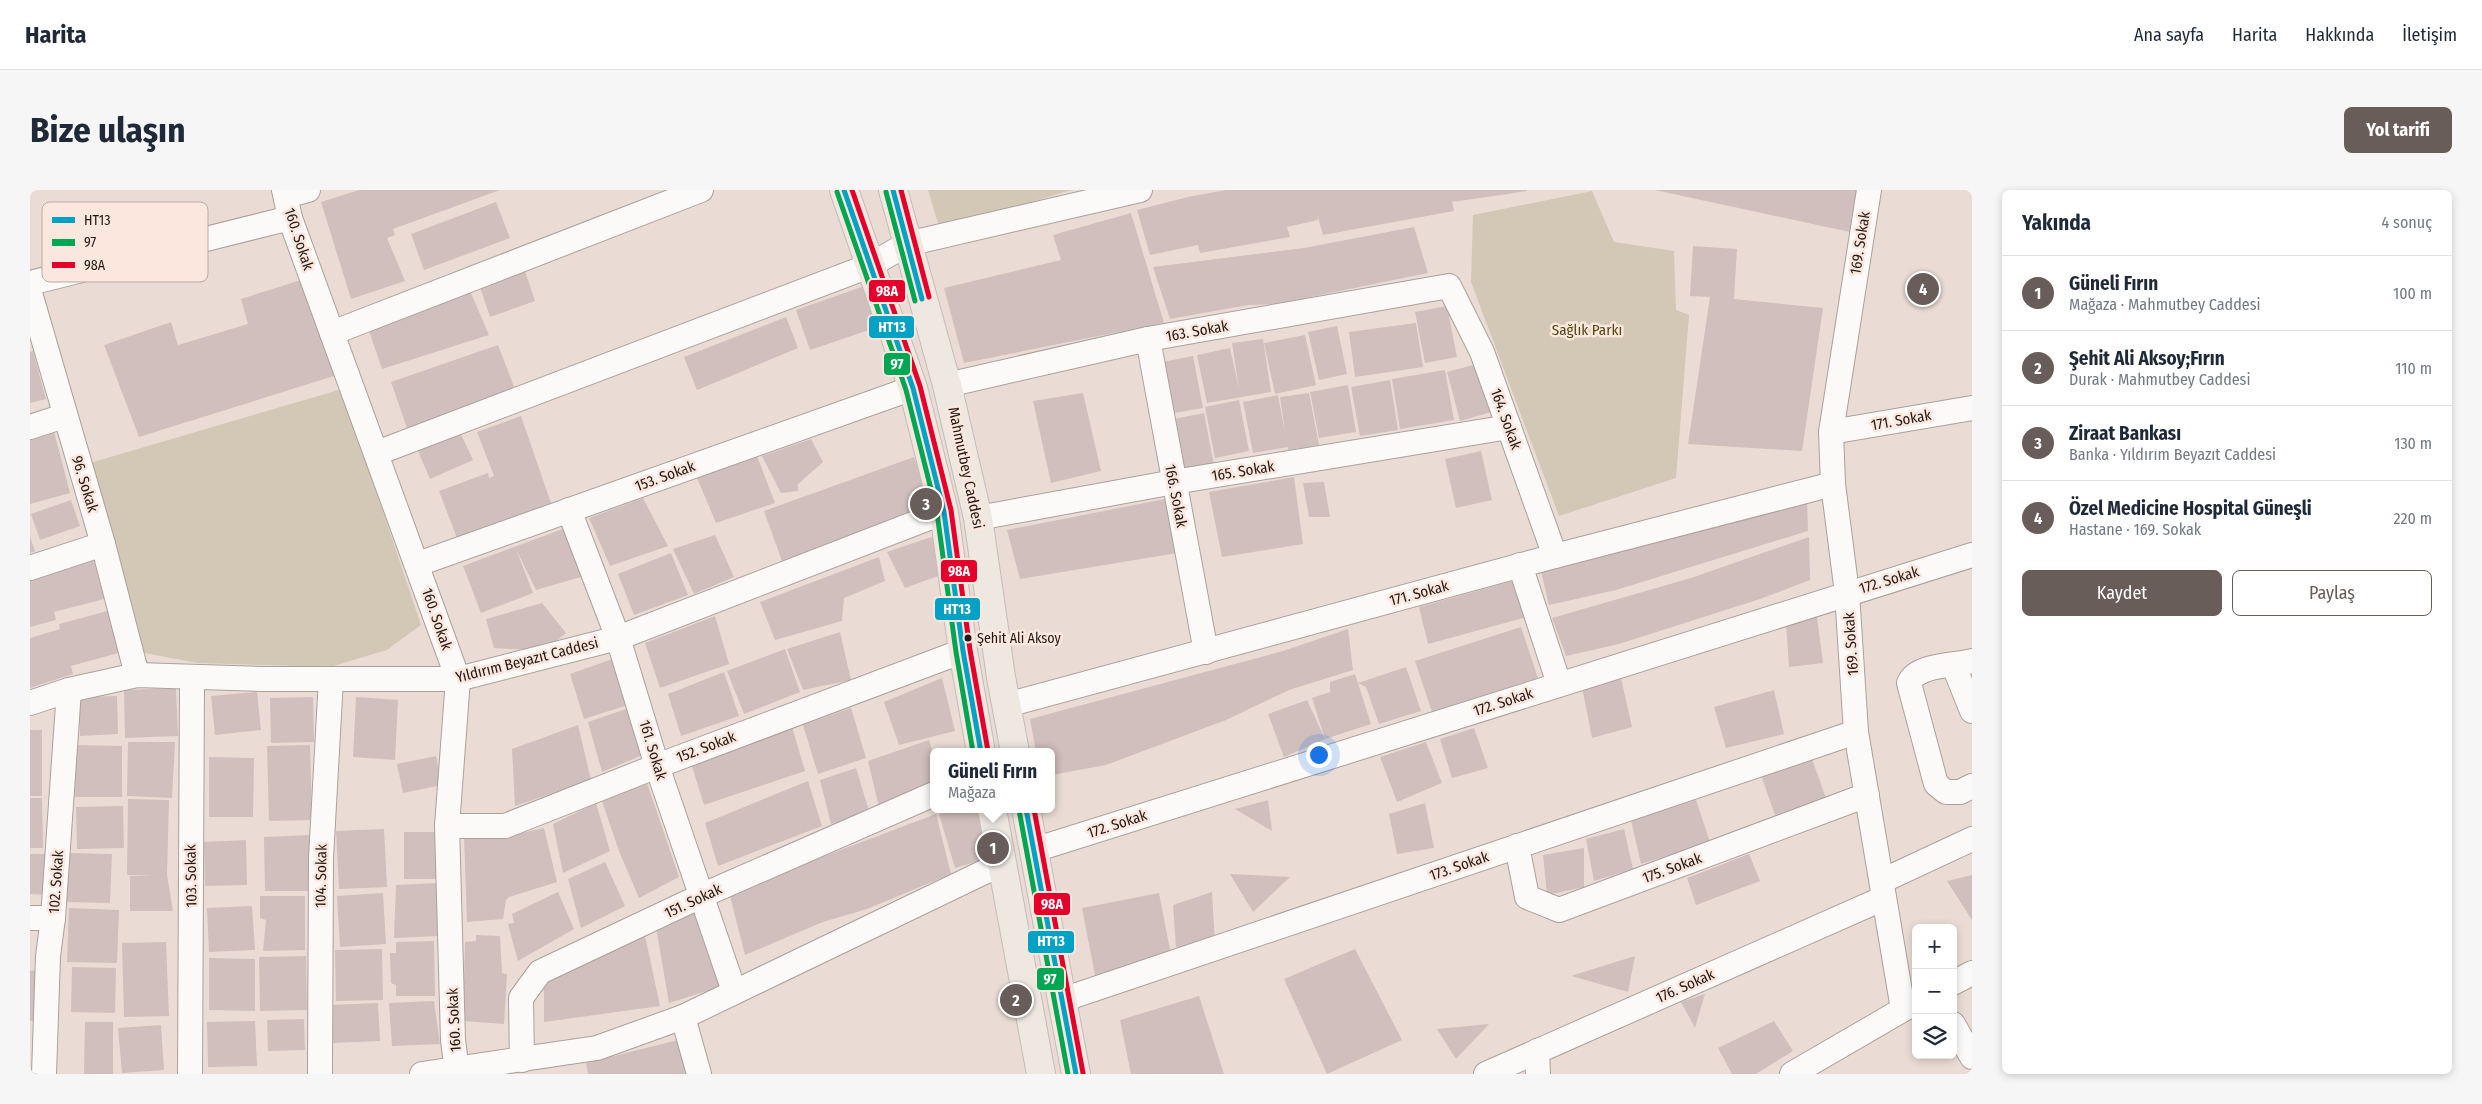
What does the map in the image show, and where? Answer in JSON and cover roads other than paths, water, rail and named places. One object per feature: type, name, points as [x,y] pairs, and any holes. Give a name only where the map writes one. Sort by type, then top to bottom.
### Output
[{"type":"main road","name":"Mahmutbey Caddesi","points":[[844,190],[913,388],[944,512],[963,651],[981,748]]},
{"type":"main road","name":"Mahmutbey Caddesi","points":[[893,190],[947,385],[978,518],[1014,748]]},
{"type":"main road","points":[[993,813],[1041,1074]]},
{"type":"main road","points":[[1027,813],[1076,1074]]},
{"type":"street","points":[[332,333],[701,190]]},
{"type":"street","points":[[377,453],[869,266],[907,244],[1140,190]]},
{"type":"street","name":"169. Sokak","points":[[1869,190],[1831,432],[1833,484],[1847,593],[1856,732],[1883,889],[1910,1005]]},
{"type":"street","points":[[208,226],[292,199]]},
{"type":"street","name":"160. Sokak","points":[[292,199],[332,333],[418,564],[458,680],[447,826],[454,1040],[457,1071]]},
{"type":"street","points":[[30,283],[42,279]]},
{"type":"street","name":"163. Sokak","points":[[947,385],[1148,339],[1449,286]]},
{"type":"street","name":"164. Sokak","points":[[1449,286],[1482,352],[1555,556]]},
{"type":"street","name":"96. Sokak","points":[[30,293],[64,416],[103,544],[137,675]]},
{"type":"street","name":"166. Sokak","points":[[1148,339],[1206,652]]},
{"type":"street","name":"153. Sokak","points":[[418,564],[913,388]]},
{"type":"street","name":"171. Sokak","points":[[1831,432],[1972,408]]},
{"type":"street","points":[[30,427],[64,416]]},
{"type":"street","name":"165. Sokak","points":[[978,518],[1174,482],[1508,427]]},
{"type":"street","name":"171. Sokak","points":[[1006,705],[1520,565],[1833,484]]},
{"type":"street","name":"161. Sokak","points":[[569,510],[618,638],[657,766],[734,991]]},
{"type":"street","name":"Yıldırım Beyazıt Caddesi","points":[[30,703],[69,690],[137,675],[192,678],[458,680],[618,638],[944,512]]},
{"type":"street","points":[[30,568],[103,544]]},
{"type":"street","name":"172. Sokak","points":[[1034,850],[1972,555]]},
{"type":"street","points":[[1520,565],[1559,684]]},
{"type":"street","name":"152. Sokak","points":[[447,826],[505,826],[657,766],[963,651]]},
{"type":"street","points":[[1972,711],[1963,664],[1923,670],[1912,676],[1909,683],[1936,784],[1946,792],[1960,792],[1972,786]]},
{"type":"street","name":"103. Sokak","points":[[190,1074],[192,678]]},
{"type":"street","name":"104. Sokak","points":[[320,1074],[321,858],[331,679]]},
{"type":"street","name":"102. Sokak","points":[[44,1074],[48,956],[54,918],[69,690]]},
{"type":"street","name":"173. Sokak","points":[[1062,1000],[1856,732]]},
{"type":"street","name":"175. Sokak","points":[[1518,846],[1527,897],[1559,910],[1867,795]]},
{"type":"street","name":"151. Sokak","points":[[522,1060],[521,998],[540,972],[702,896],[930,796]]},
{"type":"street","name":"176. Sokak","points":[[1486,1074],[1538,1063],[1883,889],[1972,839]]},
{"type":"street","points":[[424,1074],[457,1071],[522,1060],[567,1064],[597,1048],[683,1017],[1003,863]]},
{"type":"street","points":[[30,918],[54,918]]},
{"type":"street","points":[[1957,981],[1972,973]]},
{"type":"street","points":[[1792,1074],[1910,1005]]},
{"type":"street","points":[[683,1017],[699,1074]]},
{"type":"street","points":[[1957,1031],[1972,1057]]},
{"type":"place","name":"Özel Medicine Hospital Güneşli","points":[[1923,289]]},
{"type":"place","name":"Ziraat Bankası","points":[[926,504]]},
{"type":"place","name":"Şehit Ali Aksoy","points":[[968,638]]},
{"type":"place","name":"Güneli Fırın","points":[[993,848]]},
{"type":"place","name":"Şehit Ali Aksoy;Fırın","points":[[1016,1000]]},
{"type":"park label","name":"Sağlık Parkı","points":[[1587,330]]}]
